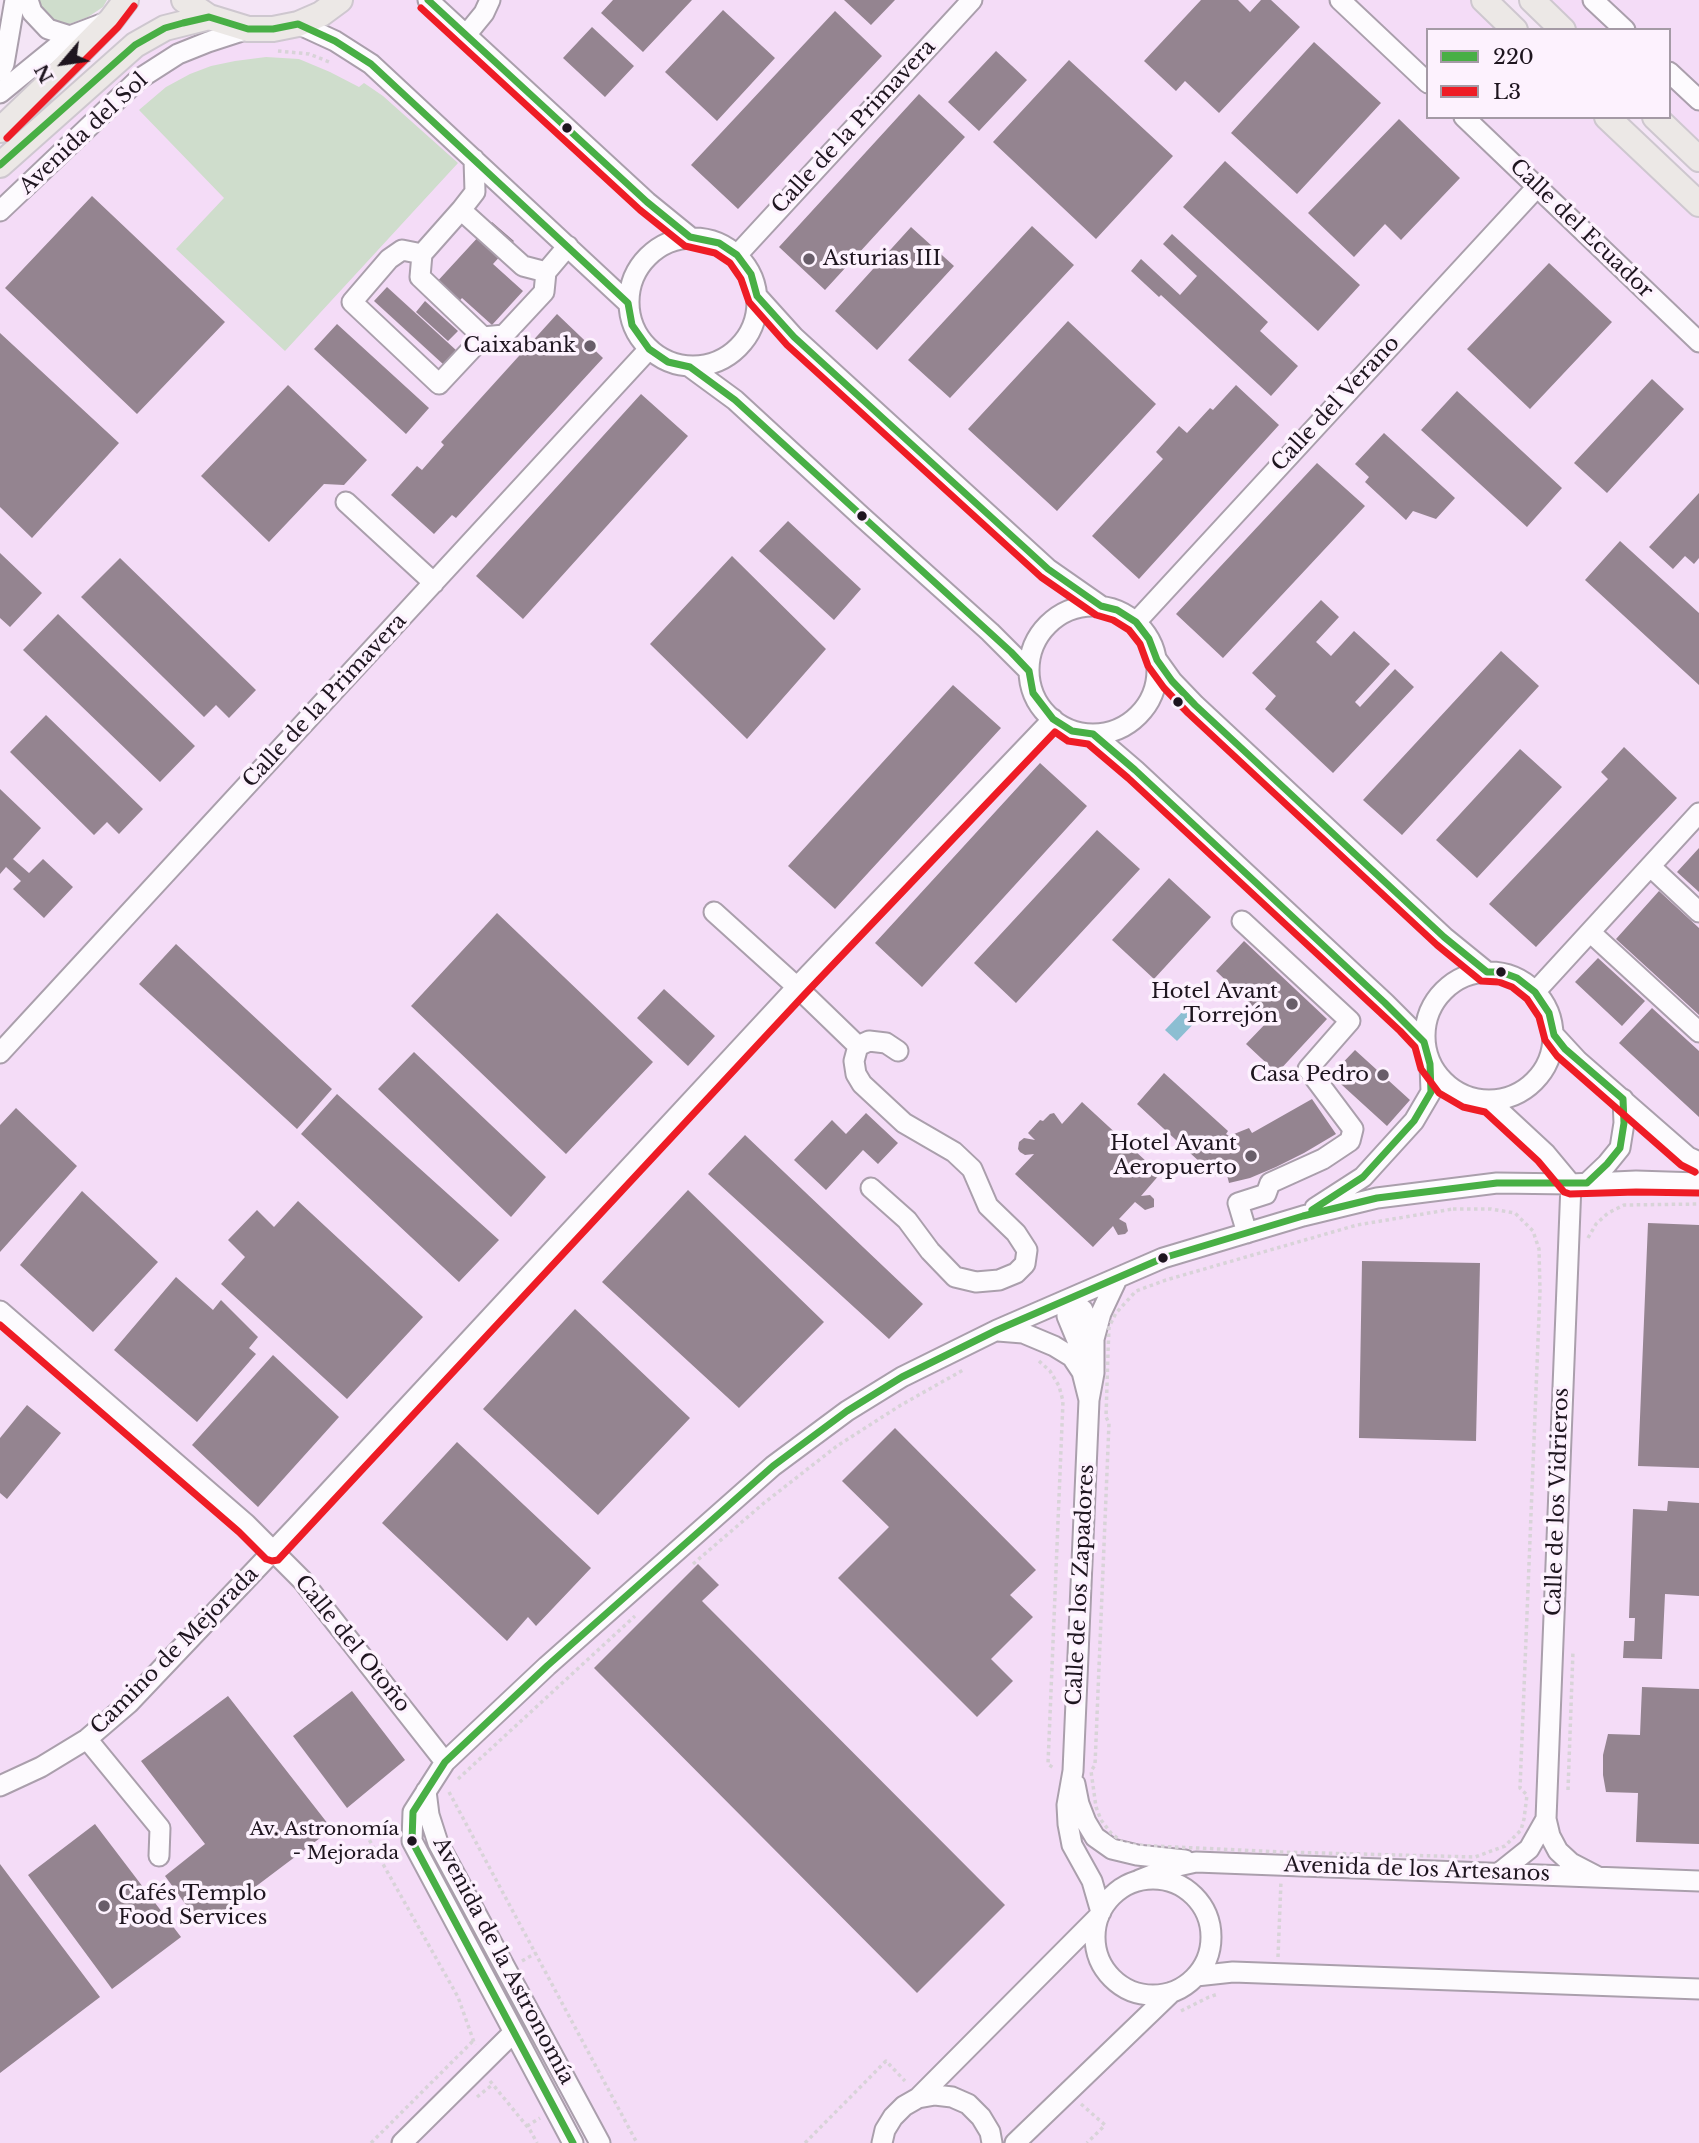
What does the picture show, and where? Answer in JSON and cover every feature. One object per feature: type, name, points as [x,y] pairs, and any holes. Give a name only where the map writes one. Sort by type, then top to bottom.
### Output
[{"type":"main road","points":[[0,130],[111,20],[126,0]]},
{"type":"main road","points":[[184,0],[209,17],[248,29],[273,29],[299,24],[321,14],[340,0]]},
{"type":"main road","points":[[1483,0],[1513,28]]},
{"type":"main road","points":[[1532,0],[1561,28]]},
{"type":"main road","name":"Avenida del Sol","points":[[0,165],[135,45],[165,28],[209,17]]},
{"type":"main road","points":[[1609,119],[1699,204]]},
{"type":"main road","points":[[1657,119],[1699,159]]},
{"type":"street","points":[[0,71],[4,64],[15,0]]},
{"type":"street","points":[[28,0],[32,12],[48,29],[70,36]]},
{"type":"street","points":[[428,0],[647,202],[690,237]]},
{"type":"street","points":[[466,35],[484,13],[490,0]]},
{"type":"street","name":"Calle de la Primavera","points":[[737,255],[972,0]]},
{"type":"street","points":[[1340,0],[1426,81]]},
{"type":"street","points":[[1593,0],[1623,28]]},
{"type":"street","points":[[0,93],[70,36],[111,20]]},
{"type":"street","points":[[299,24],[335,41],[371,64],[628,303]]},
{"type":"street","name":"Avenida del Sol","points":[[0,212],[139,79],[178,54],[208,41],[248,29]]},
{"type":"street","points":[[1671,74],[1699,100]]},
{"type":"street","name":"Calle del Ecuador","points":[[1466,119],[1699,342]]},
{"type":"street","points":[[474,159],[475,192],[422,254],[420,277],[483,337]]},
{"type":"street","name":"Calle del Verano","points":[[1136,622],[1537,187]]},
{"type":"street","points":[[461,210],[523,266],[546,272]]},
{"type":"street","points":[[690,237],[719,243],[737,255],[751,274],[757,296],[753,325],[742,344],[713,364],[690,367],[668,362],[649,349],[632,325],[628,303],[632,279],[643,260],[668,242],[690,237]]},
{"type":"street","points":[[422,254],[402,250],[388,259],[352,302],[439,384],[483,337],[504,335],[544,292],[546,272],[568,246]]},
{"type":"street","points":[[757,296],[794,337],[1048,569],[1101,606]]},
{"type":"street","name":"Calle de la Primavera","points":[[0,1053],[649,349]]},
{"type":"street","points":[[690,367],[736,400],[990,632],[1029,671]]},
{"type":"street","points":[[346,502],[434,583]]},
{"type":"street","points":[[1157,660],[1156,687],[1149,703],[1138,716],[1120,729],[1093,734],[1072,731],[1053,719],[1033,693],[1029,671],[1036,641],[1049,623],[1058,616],[1079,607],[1101,606],[1117,610],[1136,622],[1149,639],[1157,660],[1195,705],[1444,937],[1487,972]]},
{"type":"street","points":[[274,1551],[797,987],[1053,719]]},
{"type":"street","points":[[1093,734],[1135,770],[1424,1042]]},
{"type":"street","points":[[1535,992],[1699,813]]},
{"type":"street","points":[[1651,867],[1699,912]]},
{"type":"street","points":[[714,912],[858,1046]]},
{"type":"street","points":[[1242,921],[1350,1021],[1308,1069],[1353,1129],[1350,1141],[1323,1159],[1270,1183],[1266,1194],[1238,1203],[1247,1233]]},
{"type":"street","points":[[1590,932],[1699,1032]]},
{"type":"street","points":[[1303,1216],[1363,1177],[1415,1121],[1431,1092],[1430,1064],[1424,1042],[1429,1011],[1441,992],[1465,976],[1501,972],[1517,978],[1535,992],[1549,1013],[1554,1035],[1549,1061],[1537,1080],[1516,1096],[1490,1101],[1466,1097],[1447,1086],[1430,1064]]},
{"type":"street","points":[[1554,1035],[1578,1061],[1688,1157],[1699,1161]]},
{"type":"street","points":[[858,1046],[869,1041],[886,1043],[898,1051]]},
{"type":"street","points":[[858,1046],[854,1061],[856,1074],[862,1084],[904,1123],[954,1152],[972,1168],[988,1206],[1016,1233],[1027,1250],[1025,1264],[1016,1273],[999,1280],[976,1282],[955,1277],[906,1220],[871,1188]]},
{"type":"street","points":[[1579,1183],[1607,1164],[1620,1147],[1624,1123],[1623,1099]]},
{"type":"street","points":[[1490,1101],[1579,1183]]},
{"type":"street","points":[[426,1791],[445,1762],[547,1666],[774,1466],[846,1411],[902,1377],[996,1330],[1163,1258],[1303,1216],[1377,1198],[1497,1184],[1699,1182]]},
{"type":"street","name":"Calle de los Vidrieros","points":[[1579,1183],[1546,1819],[1550,1836],[1558,1851],[1571,1863],[1598,1877]]},
{"type":"street","name":"Calle de los Zapadores","points":[[1100,1914],[1093,1881],[1072,1845],[1065,1771],[1089,1400],[1094,1373],[1094,1339],[1101,1313],[1117,1279]]},
{"type":"street","name":"Calle de los Zapadores","points":[[1070,1299],[1083,1310],[1094,1339]]},
{"type":"street","name":"Calle de los Zapadores","points":[[1070,1299],[1067,1316],[1079,1345],[1089,1400]]},
{"type":"street","name":"Calle del Otoño","points":[[0,1311],[274,1551],[302,1580],[445,1762]]},
{"type":"street","points":[[996,1330],[1023,1333],[1054,1346],[1072,1357],[1082,1372]]},
{"type":"street","name":"Camino de Mejorada","points":[[0,1786],[41,1767],[87,1740],[129,1703],[274,1551]]},
{"type":"street","points":[[87,1740],[160,1828],[159,1856]]},
{"type":"street","name":"Calle de los Zapadores","points":[[1065,1771],[1095,1837],[1112,1849],[1137,1855],[1196,1862]]},
{"type":"street","name":"Avenida de la Astronomía","points":[[426,1791],[413,1812],[412,1841],[573,2143]]},
{"type":"street","name":"Avenida de la Astronomía","points":[[426,1791],[429,1815],[438,1843],[600,2143]]},
{"type":"street","name":"Calle de los Vidrieros","points":[[1499,1873],[1530,1849],[1546,1819]]},
{"type":"street","name":"Avenida de los Artesanos","points":[[1139,1880],[1169,1868],[1196,1862],[1699,1881]]},
{"type":"street","points":[[882,2143],[885,2130],[893,2117],[904,2106],[918,2098],[1100,1914],[1110,1898],[1124,1887],[1139,1880],[1158,1879],[1175,1883],[1191,1893],[1203,1907],[1210,1924],[1211,1943],[1207,1961],[1185,1986],[1172,1992],[1154,1995],[1135,1992],[1119,1983],[1106,1970],[1098,1952],[1095,1934],[1100,1914]]},
{"type":"street","points":[[1196,1976],[1233,1972],[1699,1989]]},
{"type":"street","points":[[1016,2143],[1172,1992]]},
{"type":"street","points":[[402,2143],[514,2032]]},
{"type":"street","points":[[918,2098],[935,2095],[953,2097],[968,2105],[981,2116],[990,2132],[992,2143]]},
{"type":"path","points":[[275,51],[309,54],[333,64]]},
{"type":"path","points":[[1588,1245],[1588,1237],[1596,1224],[1608,1213],[1624,1205],[1699,1204]]},
{"type":"path","points":[[1453,1209],[1491,1209],[1515,1213],[1533,1231],[1539,1249],[1540,1291],[1520,1788],[1527,1795],[1521,1830],[1505,1846],[1493,1852],[1475,1857],[1133,1845],[1122,1842],[1101,1820],[1096,1807],[1091,1770],[1095,1765],[1096,1751],[1109,1423],[1106,1416],[1110,1327],[1116,1313],[1136,1292],[1234,1260],[1357,1225],[1453,1209]]},
{"type":"path","points":[[1031,1356],[1050,1371],[1059,1386],[1063,1401],[1048,1764],[1065,1771]]},
{"type":"path","points":[[691,1566],[764,1503],[837,1446],[966,1368]]},
{"type":"path","points":[[457,1780],[641,1611]]},
{"type":"path","points":[[1567,1798],[1574,1640]]},
{"type":"path","points":[[447,1789],[637,2143]]},
{"type":"path","points":[[366,1834],[458,1997],[492,2085],[519,2115],[537,2143]]},
{"type":"path","points":[[1278,1975],[1282,1865]]},
{"type":"path","points":[[1175,2015],[1222,1993]]},
{"type":"path","points":[[370,2143],[473,2041]]},
{"type":"path","points":[[805,2143],[886,2061],[905,2081]]},
{"type":"path","points":[[900,2085],[912,2076]]},
{"type":"path","points":[[1074,2111],[1082,2103],[1105,2125],[1087,2143]]},
{"type":"shaded area","points":[[340,0],[1484,0],[1513,28],[1426,28],[1426,119],[1609,119],[1699,204],[1699,2143],[600,2143],[460,1882],[426,1793],[412,1841],[573,2143],[0,2143],[0,165],[165,28],[248,29]]},
{"type":"shaded area","points":[[1532,0],[1699,0],[1699,159],[1670,119],[1671,28],[1561,28]]},
{"type":"green space","points":[[36,0],[107,0],[103,7],[88,17],[64,26],[48,16]]},
{"type":"green space","points":[[266,57],[299,59],[359,87],[364,83],[383,96],[458,163],[285,351],[176,249],[224,198],[139,110],[166,87],[190,74],[211,66]]},
{"type":"water","points":[[1188,1006],[1200,1017],[1177,1041],[1165,1030]]},
{"type":"building","points":[[613,0],[692,0],[643,52],[601,13]]},
{"type":"building","points":[[844,0],[895,0],[871,25]]},
{"type":"building","points":[[1201,0],[1238,0],[1250,12],[1261,0],[1271,0],[1300,27],[1219,113],[1185,81],[1176,91],[1144,61]]},
{"type":"building","points":[[723,10],[775,58],[717,121],[665,72]]},
{"type":"building","points":[[835,11],[882,56],[738,209],[691,165]]},
{"type":"building","points":[[592,27],[634,66],[605,97],[563,58]]},
{"type":"building","points":[[1314,42],[1381,103],[1297,194],[1231,133]]},
{"type":"building","points":[[996,51],[1027,80],[979,131],[948,102]]},
{"type":"building","points":[[1069,60],[1173,156],[1096,239],[993,142]]},
{"type":"building","points":[[919,94],[965,137],[825,290],[779,247]]},
{"type":"building","points":[[1399,119],[1460,178],[1401,240],[1385,224],[1354,257],[1308,213]]},
{"type":"building","points":[[1225,161],[1360,285],[1318,331],[1183,207]]},
{"type":"building","points":[[92,196],[225,322],[137,414],[5,288]]},
{"type":"building","points":[[492,222],[514,241],[493,264],[523,291],[492,325],[462,298],[456,305],[434,285]]},
{"type":"building","points":[[1032,226],[1074,265],[950,398],[908,360]]},
{"type":"building","points":[[911,227],[954,266],[877,350],[835,311]]},
{"type":"building","points":[[1172,234],[1268,322],[1260,331],[1298,366],[1271,396],[1131,271],[1141,259],[1180,295],[1197,276],[1163,244]]},
{"type":"building","points":[[1549,263],[1612,322],[1530,409],[1467,349]]},
{"type":"building","points":[[387,287],[457,351],[444,365],[374,301]]},
{"type":"building","points":[[425,301],[458,331],[448,341],[416,312]]},
{"type":"building","points":[[557,314],[603,358],[456,518],[452,515],[434,534],[391,495],[417,466],[422,470],[444,445],[441,442]]},
{"type":"building","points":[[1068,321],[1156,404],[1057,511],[968,429]]},
{"type":"building","points":[[337,324],[429,408],[406,434],[314,349]]},
{"type":"building","points":[[0,333],[119,443],[32,538],[0,507]]},
{"type":"building","points":[[1652,379],[1684,409],[1607,493],[1574,463]]},
{"type":"building","points":[[288,385],[367,460],[344,485],[324,484],[269,542],[201,476]]},
{"type":"building","points":[[1236,385],[1279,425],[1139,579],[1092,536],[1163,459],[1156,452],[1179,426],[1187,433]]},
{"type":"building","points":[[1457,391],[1562,488],[1527,527],[1421,430]]},
{"type":"building","points":[[641,394],[688,436],[523,619],[476,576]]},
{"type":"building","points":[[1384,433],[1455,498],[1436,519],[1413,511],[1406,520],[1365,482],[1369,477],[1355,464]]},
{"type":"building","points":[[1317,463],[1365,506],[1223,658],[1176,614]]},
{"type":"building","points":[[1699,493],[1699,558],[1694,564],[1685,556],[1673,569],[1649,547]]},
{"type":"building","points":[[788,521],[861,589],[834,620],[759,551]]},
{"type":"building","points":[[1620,541],[1699,613],[1699,685],[1585,580]]},
{"type":"building","points":[[0,553],[42,593],[10,627],[0,618]]},
{"type":"building","points":[[732,556],[826,649],[747,739],[650,644]]},
{"type":"building","points":[[120,558],[256,690],[229,718],[216,705],[204,717],[81,597]]},
{"type":"building","points":[[1321,600],[1339,617],[1316,642],[1331,656],[1354,631],[1390,664],[1355,702],[1360,707],[1395,669],[1414,687],[1333,773],[1265,709],[1276,696],[1252,673]]},
{"type":"building","points":[[58,614],[195,746],[160,782],[23,650]]},
{"type":"building","points":[[1501,651],[1539,686],[1402,835],[1363,800]]},
{"type":"building","points":[[953,685],[1001,728],[835,909],[788,866]]},
{"type":"building","points":[[46,715],[143,809],[119,834],[107,822],[94,835],[10,752]]},
{"type":"building","points":[[1624,747],[1677,798],[1536,947],[1489,904],[1608,779],[1601,772]]},
{"type":"building","points":[[1520,749],[1562,787],[1477,878],[1436,840]]},
{"type":"building","points":[[1040,763],[1087,806],[922,987],[875,943]]},
{"type":"building","points":[[0,789],[41,828],[13,859],[29,873],[43,859],[73,887],[44,918],[13,889],[21,881],[6,867],[0,874]]},
{"type":"building","points":[[1097,830],[1140,869],[1016,1003],[974,963]]},
{"type":"building","points":[[1699,848],[1699,892],[1677,872]]},
{"type":"building","points":[[1169,878],[1211,917],[1154,979],[1112,940]]},
{"type":"building","points":[[1659,891],[1699,928],[1699,1015],[1616,939]]},
{"type":"building","points":[[497,913],[653,1062],[566,1154],[411,1006]]},
{"type":"building","points":[[1244,941],[1327,1019],[1277,1073],[1246,1044],[1268,1021],[1216,971]]},
{"type":"building","points":[[176,944],[332,1089],[297,1129],[139,984]]},
{"type":"building","points":[[1598,958],[1645,1001],[1622,1026],[1575,982]]},
{"type":"building","points":[[664,989],[715,1036],[688,1066],[637,1018]]},
{"type":"building","points":[[1652,1008],[1699,1051],[1699,1117],[1619,1043]]},
{"type":"building","points":[[1355,1050],[1410,1100],[1387,1126],[1331,1075]]},
{"type":"building","points":[[414,1052],[546,1177],[511,1217],[378,1089]]},
{"type":"building","points":[[1164,1073],[1228,1131],[1226,1134],[1229,1136],[1249,1128],[1252,1133],[1312,1099],[1336,1134],[1276,1167],[1229,1183],[1227,1175],[1221,1169],[1215,1176],[1137,1104]]},
{"type":"building","points":[[337,1094],[499,1240],[459,1282],[301,1134]]},
{"type":"building","points":[[1082,1102],[1160,1174],[1141,1196],[1150,1195],[1154,1199],[1154,1207],[1145,1210],[1135,1202],[1119,1219],[1126,1223],[1128,1231],[1118,1235],[1113,1226],[1093,1247],[1015,1174],[1034,1154],[1025,1155],[1020,1152],[1019,1142],[1024,1138],[1035,1140],[1028,1133],[1050,1114],[1054,1113],[1062,1124]]},
{"type":"building","points":[[16,1108],[77,1166],[0,1252],[0,1125]]},
{"type":"building","points":[[866,1113],[898,1143],[878,1164],[863,1150],[826,1190],[794,1160],[832,1120],[846,1134]]},
{"type":"building","points":[[745,1135],[923,1304],[889,1339],[708,1174]]},
{"type":"building","points":[[688,1190],[824,1322],[739,1408],[602,1282]]},
{"type":"building","points":[[82,1191],[158,1262],[93,1332],[20,1265]]},
{"type":"building","points":[[298,1201],[423,1317],[347,1399],[221,1284],[245,1257],[228,1240],[257,1210],[274,1227]]},
{"type":"building","points":[[1648,1223],[1699,1225],[1699,1468],[1638,1466]]},
{"type":"building","points":[[1362,1261],[1480,1263],[1476,1441],[1359,1438]]},
{"type":"building","points":[[176,1277],[213,1310],[221,1300],[258,1337],[249,1348],[256,1354],[197,1422],[114,1350]]},
{"type":"building","points":[[575,1309],[690,1418],[598,1515],[483,1409]]},
{"type":"building","points":[[273,1355],[339,1417],[258,1507],[192,1445]]},
{"type":"building","points":[[27,1405],[61,1433],[7,1499],[0,1493],[0,1438]]},
{"type":"building","points":[[895,1428],[1036,1570],[1010,1595],[1033,1617],[991,1659],[1013,1681],[977,1717],[838,1578],[889,1527],[842,1481]]},
{"type":"building","points":[[457,1442],[591,1568],[536,1626],[528,1617],[507,1641],[382,1523]]},
{"type":"building","points":[[1668,1501],[1699,1503],[1699,1596],[1665,1594],[1662,1659],[1623,1658],[1624,1641],[1634,1641],[1635,1618],[1629,1618],[1633,1509],[1667,1511]]},
{"type":"building","points":[[698,1564],[719,1585],[702,1601],[1005,1905],[917,1993],[594,1668]]},
{"type":"building","points":[[1642,1687],[1699,1689],[1699,1844],[1636,1842],[1638,1793],[1606,1792],[1603,1755],[1608,1734],[1640,1735]]},
{"type":"building","points":[[352,1691],[405,1760],[347,1808],[293,1736]]},
{"type":"building","points":[[228,1696],[332,1829],[202,1927],[165,1876],[205,1844],[141,1761]]},
{"type":"building","name":"Cafés Templo Food Services","points":[[95,1824],[181,1937],[112,1989],[28,1875]]},
{"type":"building","points":[[0,1864],[100,1997],[0,2073]]},
{"type":"transit line","name":"220","points":[[428,0],[647,202],[690,237],[719,243],[737,255],[751,274],[757,296],[794,337],[1048,569],[1101,606],[1117,610],[1136,622],[1149,639],[1157,660],[1195,705],[1444,937],[1487,972],[1501,972],[1517,978],[1535,992],[1549,1013],[1554,1035],[1565,1049],[1623,1099],[1624,1123],[1620,1148],[1587,1183],[1497,1183],[1377,1198],[1303,1216],[1163,1258],[997,1330],[902,1377],[847,1411],[773,1466],[547,1666],[445,1762],[413,1812],[412,1841],[573,2143]]},
{"type":"transit line","name":"L3","points":[[7,138],[118,27],[134,6]]},
{"type":"transit line","name":"L3","points":[[421,8],[640,210],[685,246],[715,253],[730,263],[741,279],[749,302],[787,345],[1041,577],[1096,615],[1113,620],[1129,630],[1140,644],[1148,666],[1188,713],[1437,945],[1481,981],[1499,982],[1512,987],[1527,999],[1539,1017],[1545,1040],[1557,1056],[1681,1165],[1695,1172]]},
{"type":"transit line","name":"220","points":[[0,165],[135,45],[165,28],[183,23],[209,17],[248,29],[273,29],[298,24],[335,41],[371,64],[628,303],[632,325],[649,349],[668,362],[690,367],[735,400],[1011,652],[1029,671],[1033,693],[1053,719],[1072,731],[1093,734],[1135,770],[1424,1042],[1430,1064],[1431,1092],[1414,1121],[1363,1177],[1312,1210]]},
{"type":"transit line","name":"L3","points":[[0,1325],[239,1532],[266,1559],[278,1560],[805,994],[1055,732],[1068,741],[1088,744],[1128,778],[1400,1031],[1415,1047],[1421,1069],[1439,1093],[1463,1107],[1485,1112],[1538,1161],[1564,1192],[1699,1193]]},
{"type":"place","name":"Asturias III","points":[[809,259]]},
{"type":"place","name":"Caixabank","points":[[590,346]]},
{"type":"place","name":"Hotel Avant Torrejón","points":[[1292,1004]]},
{"type":"place","name":"Casa Pedro","points":[[1383,1075]]},
{"type":"place","name":"Hotel Avant Aeropuerto","points":[[1251,1156]]},
{"type":"place","name":"Av. Astronomía - Mejorada","points":[[412,1841]]},
{"type":"place","name":"Cafés Templo Food Services","points":[[104,1906]]}]
